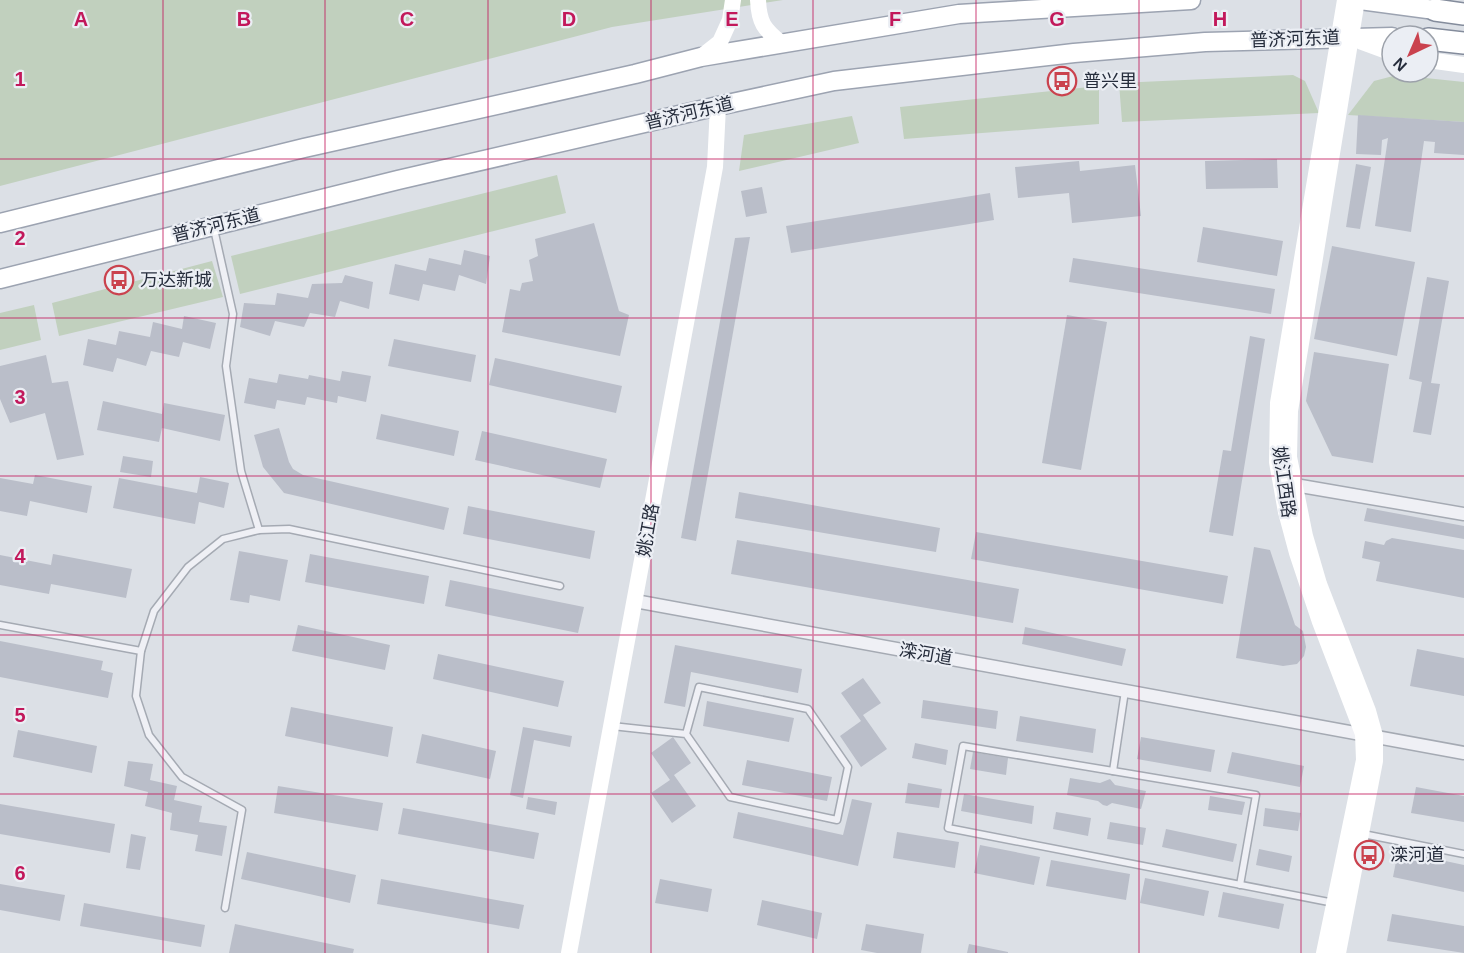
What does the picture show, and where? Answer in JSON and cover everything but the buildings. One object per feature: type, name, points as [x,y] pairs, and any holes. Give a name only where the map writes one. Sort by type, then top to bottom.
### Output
[{"type":"highway","points":[[1434,10],[1464,14]]},
{"type":"highway","points":[[1440,40],[1464,43]]},
{"type":"main road","points":[[0,223],[304,148],[635,74],[701,57],[959,14],[1191,0]]},
{"type":"main road","points":[[1358,0],[1434,10]]},
{"type":"main road","name":"普济河东道","points":[[0,279],[718,106],[834,81],[1074,53],[1205,42],[1380,37]]},
{"type":"street","points":[[701,57],[720,42],[730,20],[733,0]]},
{"type":"street","points":[[758,0],[758,13],[765,30],[781,43]]},
{"type":"street","name":"姚江西路","points":[[1324,953],[1362,834],[1375,762],[1369,735],[1368,711],[1319,584],[1305,536],[1289,458],[1290,411],[1344,38],[1345,0]]},
{"type":"street","points":[[1358,0],[1344,38],[1380,49]]},
{"type":"street","name":"姚江西路","points":[[1338,953],[1340,904],[1369,735],[1320,622],[1286,513],[1277,462],[1278,403],[1344,38]]},
{"type":"street","points":[[1440,62],[1464,65]]},
{"type":"street","name":"姚江路","points":[[569,953],[714,167],[718,106]]},
{"type":"street","points":[[1295,485],[1464,514]]},
{"type":"street","name":"滦河道","points":[[635,601],[1464,753]]},
{"type":"lane","points":[[213,226],[233,314],[226,366],[241,471],[259,530]]},
{"type":"lane","points":[[225,908],[242,810],[182,777],[149,735],[136,696],[141,651],[154,611],[188,567],[223,539],[259,530],[289,529],[560,586]]},
{"type":"lane","points":[[0,625],[141,651]]},
{"type":"lane","points":[[612,726],[686,734],[730,797],[837,819],[848,768],[808,709],[699,687],[686,734]]},
{"type":"lane","points":[[1113,771],[1125,690]]},
{"type":"lane","points":[[1240,885],[1256,795],[963,746],[948,828],[1240,885],[1340,904]]},
{"type":"lane","points":[[1362,834],[1464,854]]},
{"type":"green space","points":[[0,0],[783,0],[612,27],[0,186]]},
{"type":"green space","points":[[1293,75],[1305,81],[1319,113],[1122,122],[1119,83]]},
{"type":"green space","points":[[1380,79],[1380,84],[1440,84],[1440,79],[1464,82],[1464,122],[1348,115],[1374,81]]},
{"type":"green space","points":[[1099,86],[1099,124],[904,139],[900,107]]},
{"type":"green space","points":[[852,116],[859,143],[739,171],[744,135]]},
{"type":"green space","points":[[557,175],[566,213],[240,294],[231,256]]},
{"type":"green space","points":[[212,261],[223,297],[59,336],[52,303]]},
{"type":"green space","points":[[34,305],[41,340],[0,350],[0,313]]},
{"type":"place","name":"普兴里","points":[[1062,81]]},
{"type":"place","name":"万达新城","points":[[119,280]]},
{"type":"place","name":"滦河道","points":[[1369,855]]}]
